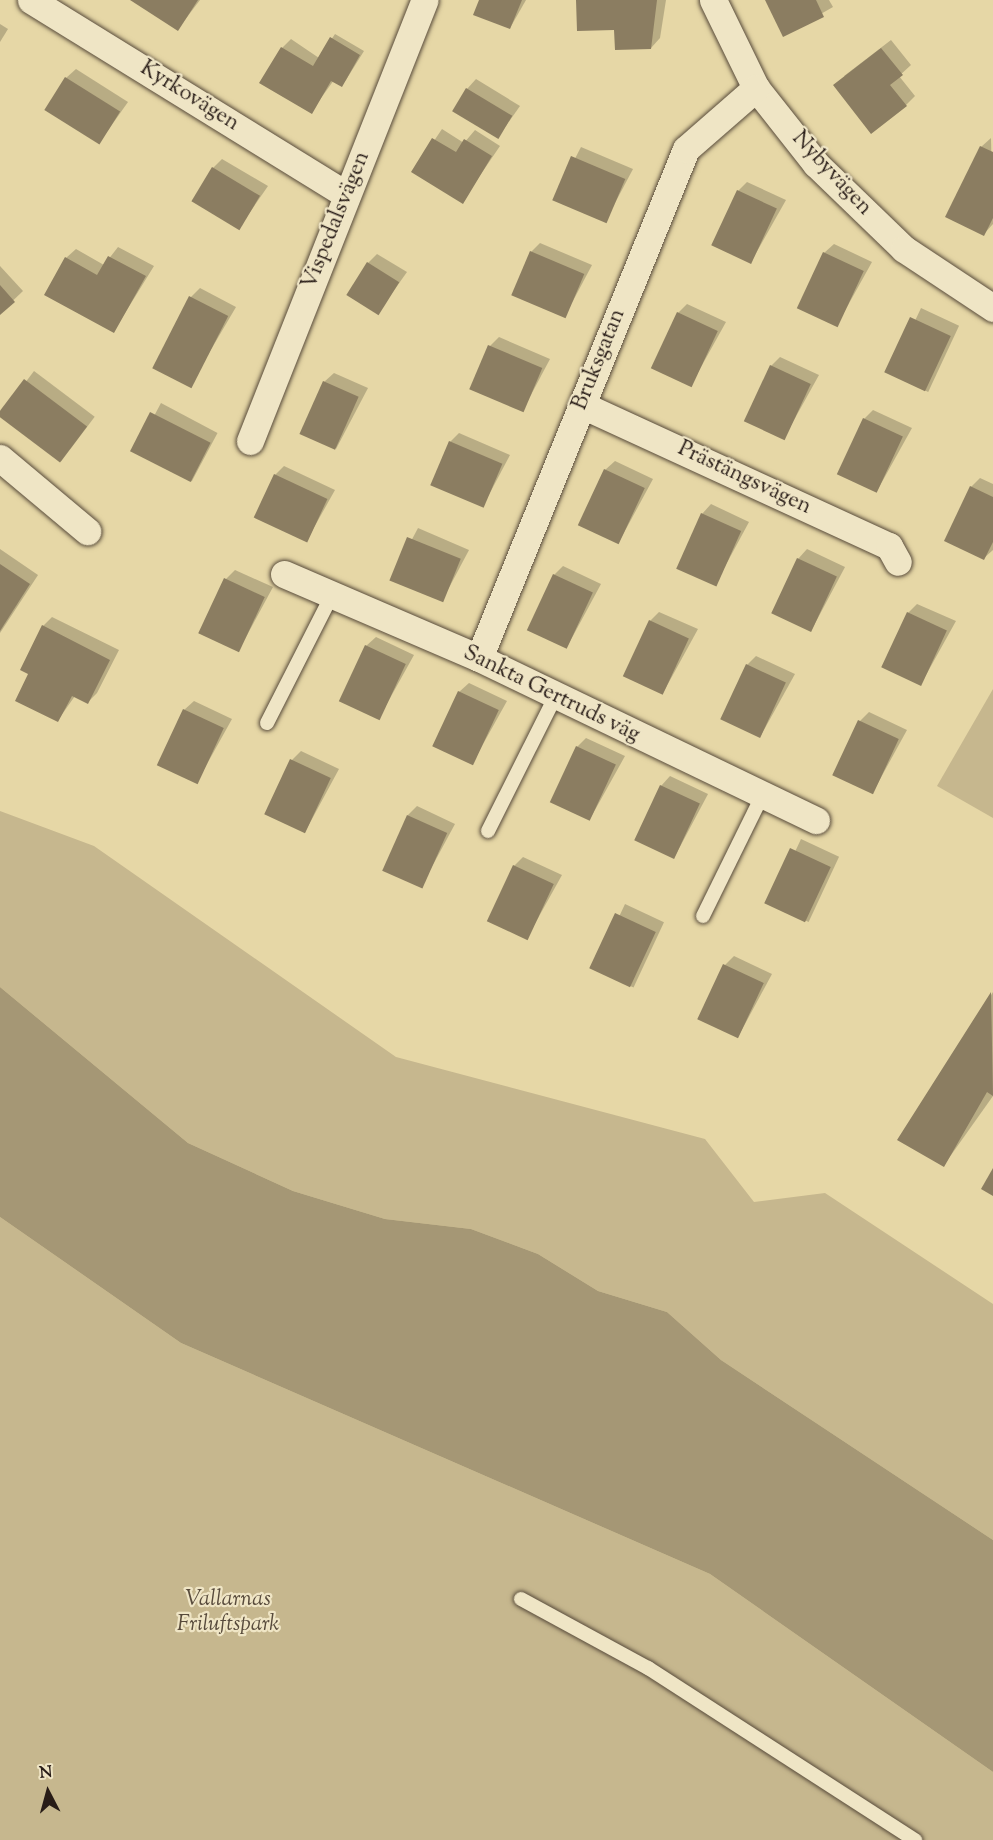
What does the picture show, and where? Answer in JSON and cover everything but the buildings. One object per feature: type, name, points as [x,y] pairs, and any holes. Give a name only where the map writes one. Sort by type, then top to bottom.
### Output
[{"type":"street","name":"Kyrkovägen","points":[[31,0],[347,195]]},
{"type":"street","name":"Vispedalsvägen","points":[[250,441],[425,0]]},
{"type":"street","name":"Nybyvägen","points":[[713,0],[756,88],[816,164],[904,249],[993,308]]},
{"type":"street","name":"Bruksgatan","points":[[478,658],[687,149],[756,88]]},
{"type":"street","name":"Prästängsvägen","points":[[582,405],[890,546],[898,562]]},
{"type":"street","points":[[0,459],[87,531]]},
{"type":"street","name":"Sankta Gertruds väg","points":[[284,574],[478,658],[555,697],[816,820]]},
{"type":"lane","points":[[267,723],[332,595]]},
{"type":"lane","points":[[488,831],[555,697]]},
{"type":"lane","points":[[703,916],[762,796]]},
{"type":"lane","points":[[521,1599],[648,1668],[915,1840]]},
{"type":"green space","points":[[993,689],[993,818],[937,786]]},
{"type":"green space","points":[[0,811],[94,846],[396,1057],[705,1139],[754,1202],[825,1193],[993,1304],[993,1540],[721,1360],[667,1312],[598,1291],[538,1254],[471,1229],[385,1219],[293,1191],[188,1143],[0,987]]},
{"type":"green space","name":"Vallarnas Friluftspark","points":[[0,1217],[181,1343],[710,1574],[993,1772],[993,1840],[0,1840]]},
{"type":"shaded area","points":[[0,987],[188,1143],[293,1191],[385,1219],[471,1229],[538,1254],[598,1291],[667,1312],[721,1360],[993,1540],[993,1772],[710,1574],[181,1343],[0,1217]]}]
